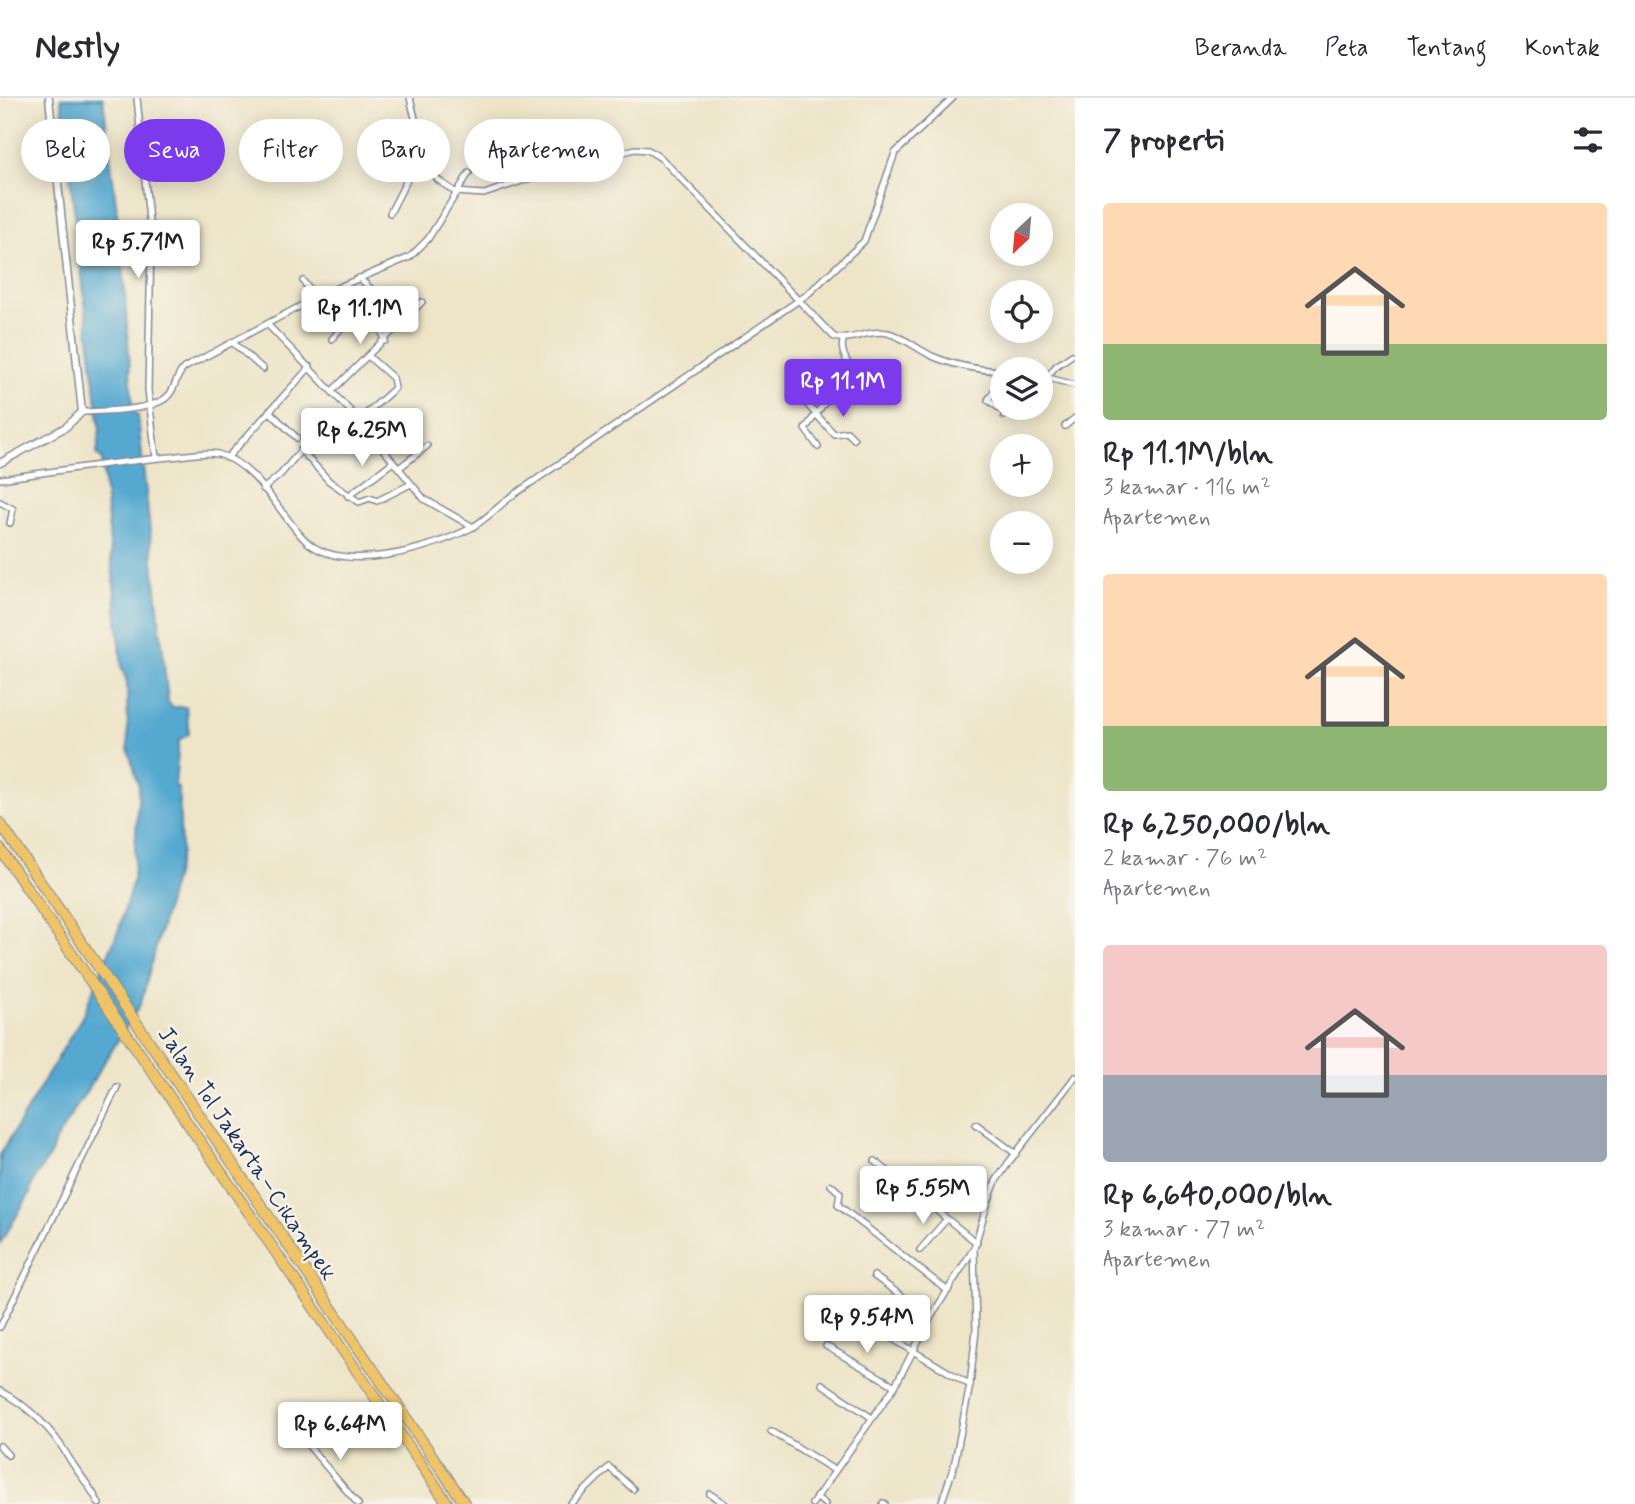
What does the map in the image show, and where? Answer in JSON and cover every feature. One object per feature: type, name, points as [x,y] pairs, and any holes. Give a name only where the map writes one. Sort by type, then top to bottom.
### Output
[{"type":"highway","name":"Jalan Tol Jakarta–Cikampek","points":[[0,822],[465,1504]]},
{"type":"highway","name":"Jalan Tol Jakarta–Cikampek","points":[[0,851],[447,1504]]},
{"type":"street","points":[[49,98],[82,412]]},
{"type":"street","points":[[137,98],[151,241],[147,343],[156,458]]},
{"type":"street","points":[[410,98],[415,119]]},
{"type":"street","points":[[0,479],[93,465],[212,454],[227,458],[263,489],[307,542],[339,557],[384,555],[418,547],[473,527],[509,498],[808,294],[864,241],[895,153],[953,98]]},
{"type":"street","points":[[441,182],[455,192],[484,194],[548,172],[635,149],[648,150],[661,158],[821,327],[843,340],[872,331],[889,334],[948,361],[990,370]]},
{"type":"street","points":[[0,463],[66,427],[82,412],[150,406],[171,394],[177,376],[184,368],[316,298],[415,253],[428,239],[464,180]]},
{"type":"street","points":[[390,213],[406,182]]},
{"type":"street","points":[[359,278],[406,320]]},
{"type":"street","points":[[303,281],[316,298]]},
{"type":"street","points":[[342,286],[378,321],[385,341]]},
{"type":"street","points":[[332,391],[422,302]]},
{"type":"street","points":[[332,340],[361,304]]},
{"type":"street","points":[[267,324],[359,420],[424,499],[473,527]]},
{"type":"street","points":[[818,447],[805,429],[850,376],[850,368],[842,356],[843,340]]},
{"type":"street","points":[[232,342],[263,369]]},
{"type":"street","points":[[1053,370],[1072,355]]},
{"type":"street","points":[[359,420],[395,388],[395,383],[368,356]]},
{"type":"street","points":[[227,458],[310,367]]},
{"type":"street","points":[[1053,379],[1075,385]]},
{"type":"street","points":[[803,400],[835,434],[847,432],[854,439]]},
{"type":"street","points":[[270,411],[297,438]]},
{"type":"street","points":[[1065,426],[1075,418]]},
{"type":"street","points":[[399,468],[427,446]]},
{"type":"street","points":[[263,489],[281,474],[302,450],[329,481],[359,502],[370,498],[374,501],[411,484]]},
{"type":"street","points":[[348,496],[393,462]]},
{"type":"street","points":[[0,502],[13,509],[10,523]]},
{"type":"street","points":[[812,1504],[895,1386],[931,1317],[976,1246],[996,1181],[1075,1077]]},
{"type":"street","points":[[0,1327],[117,1087]]},
{"type":"street","points":[[975,1124],[1016,1154]]},
{"type":"street","points":[[875,1161],[976,1246],[976,1330],[970,1385],[954,1466],[941,1504]]},
{"type":"street","points":[[831,1185],[840,1194],[838,1205],[948,1291]]},
{"type":"street","points":[[920,1250],[934,1238],[946,1220]]},
{"type":"street","points":[[874,1276],[931,1317]]},
{"type":"street","points":[[838,1306],[912,1353],[970,1385]]},
{"type":"street","points":[[826,1346],[895,1386]]},
{"type":"street","points":[[822,1384],[872,1418]]},
{"type":"street","points":[[0,1391],[32,1411],[61,1442],[72,1462],[90,1483],[99,1504]]},
{"type":"street","points":[[771,1431],[834,1470]]},
{"type":"street","points":[[301,1437],[358,1504]]},
{"type":"street","points":[[0,1446],[8,1455]]},
{"type":"street","points":[[571,1504],[609,1467],[633,1489]]},
{"type":"street","points":[[710,1494],[725,1504]]},
{"type":"street","points":[[816,1497],[825,1504]]},
{"type":"water","points":[[61,98],[103,98],[106,119],[63,119]]},
{"type":"water","points":[[110,155],[122,253],[133,412],[138,416],[168,702],[172,707],[186,707],[189,734],[179,740],[175,785],[179,790],[181,852],[141,1003],[54,1143],[31,1186],[30,1193],[0,1244],[0,1155],[82,1017],[119,929],[133,880],[139,786],[128,748],[127,682],[122,668],[102,460],[97,454],[100,429],[71,182],[110,182]]}]
